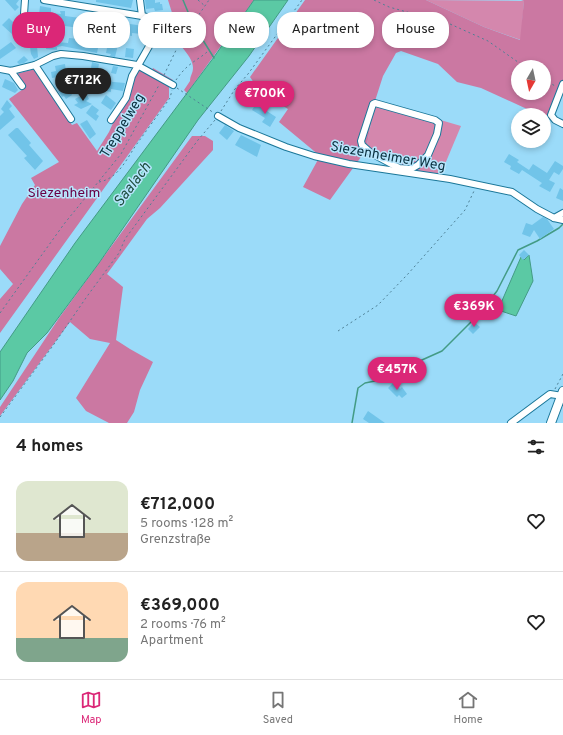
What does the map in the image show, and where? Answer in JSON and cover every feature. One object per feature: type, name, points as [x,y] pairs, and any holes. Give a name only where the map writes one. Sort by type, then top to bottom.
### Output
[{"type":"main road","points":[[551,423],[560,394]]},
{"type":"street","points":[[24,12],[25,0]]},
{"type":"street","points":[[44,0],[82,3],[138,15]]},
{"type":"street","points":[[140,0],[142,12]]},
{"type":"street","points":[[111,120],[126,98],[132,76],[148,48]]},
{"type":"street","points":[[0,70],[11,71],[35,66],[53,56],[61,54],[83,56],[137,65],[174,86]]},
{"type":"street","points":[[35,66],[71,119]]},
{"type":"street","points":[[11,71],[22,86]]},
{"type":"street","points":[[562,87],[551,115],[555,120],[563,124]]},
{"type":"street","points":[[377,103],[435,120],[439,124],[439,128],[428,155],[418,165],[411,168],[399,168],[363,147],[361,142],[373,104],[377,103]]},
{"type":"street","name":"Siezenheimer Weg","points":[[216,115],[239,128],[286,147],[314,156],[349,164],[420,176],[450,179],[512,192],[537,209],[554,218],[562,220]]},
{"type":"street","points":[[418,165],[420,176]]},
{"type":"street","points":[[554,218],[563,213]]},
{"type":"street","points":[[511,423],[550,394],[560,394]]},
{"type":"path","points":[[198,0],[205,6]]},
{"type":"path","name":"Treppelweg","points":[[0,313],[64,224],[121,154],[162,79],[180,42],[209,0]]},
{"type":"path","points":[[0,417],[52,348],[119,253],[125,239],[302,0]]},
{"type":"path","points":[[374,0],[389,7],[450,24],[488,41],[515,60]]},
{"type":"path","points":[[98,183],[110,179],[125,164],[137,143],[170,98],[179,75],[208,51]]},
{"type":"path","points":[[551,82],[562,87]]},
{"type":"path","points":[[174,86],[216,115]]},
{"type":"path","points":[[338,331],[378,305],[407,275],[465,210],[477,185]]},
{"type":"path","points":[[560,394],[563,374]]},
{"type":"shaded area","points":[[426,0],[524,1],[521,40],[484,27]]},
{"type":"shaded area","points":[[375,101],[461,126],[440,176],[404,170],[366,150]]},
{"type":"green space","points":[[168,0],[254,0],[245,12],[214,12],[214,48],[219,48],[187,93],[184,90],[190,81],[193,70],[190,58],[182,48],[206,48],[206,12],[172,12]]},
{"type":"green space","points":[[305,0],[426,0],[484,27],[520,40],[524,1],[521,0],[563,0],[563,84],[551,115],[551,108],[525,108],[481,88],[457,82],[438,64],[401,51],[396,53],[383,76],[375,101],[366,150],[330,200],[303,187],[320,156],[279,122],[288,109],[272,99],[250,77],[277,39],[277,48],[374,48],[374,12],[296,12]]},
{"type":"green space","name":"Siezenheim","points":[[153,68],[173,80],[169,85],[169,98],[0,333],[0,299],[13,284],[0,269],[0,246],[22,204],[35,185],[31,178],[59,162],[9,99],[26,87],[16,74],[35,69],[72,125],[77,123],[97,151],[109,132],[118,112],[127,100],[138,69],[149,75]]},
{"type":"green space","points":[[192,136],[205,136],[213,141],[213,150],[160,208],[147,219],[107,274],[123,287],[116,340],[153,362],[140,390],[134,412],[127,423],[109,423],[86,411],[76,398],[110,343],[90,339],[70,322],[0,416],[0,407],[59,318]]},
{"type":"water","points":[[254,0],[288,0],[280,12],[277,12],[277,16],[269,27],[269,12],[246,12]]},
{"type":"water","name":"Saalach","points":[[220,48],[255,48],[198,120],[99,263],[47,333],[27,353],[13,381],[0,400],[0,352],[75,243]]},
{"type":"water","points":[[529,255],[533,281],[516,316],[498,310],[521,257],[524,260]]},
{"type":"building","points":[[5,0],[19,0],[16,4],[19,7],[15,11]]},
{"type":"building","points":[[96,0],[133,0],[131,8],[96,2]]},
{"type":"building","points":[[145,0],[155,0],[155,3],[160,2],[163,10],[155,11],[154,8],[146,9]]},
{"type":"building","points":[[40,6],[51,8],[51,12],[39,12]]},
{"type":"building","points":[[65,16],[73,17],[73,27],[65,26]]},
{"type":"building","points":[[9,18],[12,21],[12,34],[2,25]]},
{"type":"building","points":[[130,24],[138,25],[138,34],[132,33],[132,36],[130,36]]},
{"type":"building","points":[[69,38],[73,38],[73,48],[98,48],[97,53],[65,47],[65,43],[68,43]]},
{"type":"building","points":[[11,42],[12,48],[16,48],[0,59],[0,50]]},
{"type":"building","points":[[30,48],[37,48],[38,57],[34,59]]},
{"type":"building","points":[[57,48],[57,50],[46,49]]},
{"type":"building","points":[[107,48],[117,48],[115,57],[106,53]]},
{"type":"building","points":[[126,48],[134,49],[133,58],[125,57]]},
{"type":"building","points":[[24,56],[28,60],[19,64],[17,62]]},
{"type":"building","points":[[92,62],[99,64],[98,70],[91,68]]},
{"type":"building","points":[[65,64],[67,80],[58,82],[57,77],[52,78],[51,72],[56,71],[55,66]]},
{"type":"building","points":[[113,66],[118,67],[116,74],[111,73]]},
{"type":"building","points":[[88,78],[125,83],[123,91],[111,89],[111,92],[86,87]]},
{"type":"building","points":[[5,79],[14,83],[18,90],[15,93],[2,87]]},
{"type":"building","points":[[68,87],[72,95],[66,99],[64,96],[62,97],[58,91],[61,89],[62,91]]},
{"type":"building","points":[[86,93],[89,99],[86,101],[92,104],[81,109],[74,105],[78,103],[75,99]]},
{"type":"building","points":[[106,95],[116,103],[111,110],[101,103]]},
{"type":"building","points":[[7,100],[12,106],[9,109],[15,117],[0,130],[0,116],[4,112],[1,109]]},
{"type":"building","points":[[256,104],[276,117],[270,127],[262,122],[265,118],[252,110]]},
{"type":"building","points":[[92,105],[99,110],[96,114],[99,116],[96,121],[86,113]]},
{"type":"building","points":[[87,120],[96,134],[90,139],[80,124]]},
{"type":"building","points":[[225,125],[234,131],[227,140],[219,133]]},
{"type":"building","points":[[18,128],[31,143],[29,145],[43,161],[35,170],[24,158],[27,156],[8,135]]},
{"type":"building","points":[[241,135],[261,145],[257,157],[235,145]]},
{"type":"building","points":[[509,154],[519,160],[517,162],[529,170],[533,164],[547,173],[555,161],[563,166],[563,169],[559,175],[554,172],[549,180],[555,183],[550,192],[539,186],[542,183],[522,170],[519,174],[510,169],[511,166],[504,162]]},
{"type":"building","points":[[560,188],[563,190],[563,201],[556,198]]},
{"type":"building","points":[[543,217],[547,219],[554,229],[540,239],[534,230],[530,237],[522,234],[526,223],[532,225]]},
{"type":"building","points":[[524,250],[529,255],[523,260],[519,255]]},
{"type":"building","points":[[474,322],[480,327],[473,334],[468,329]]},
{"type":"building","points":[[394,382],[400,389],[402,387],[407,394],[402,398],[399,395],[397,397],[388,388]]},
{"type":"building","points":[[368,411],[385,423],[369,423],[363,419]]},
{"type":"waterway","points":[[183,0],[193,24],[214,58]]},
{"type":"waterway","points":[[352,423],[358,388],[365,383],[375,381],[442,351],[477,316],[497,291],[518,250],[537,241],[563,224]]}]
